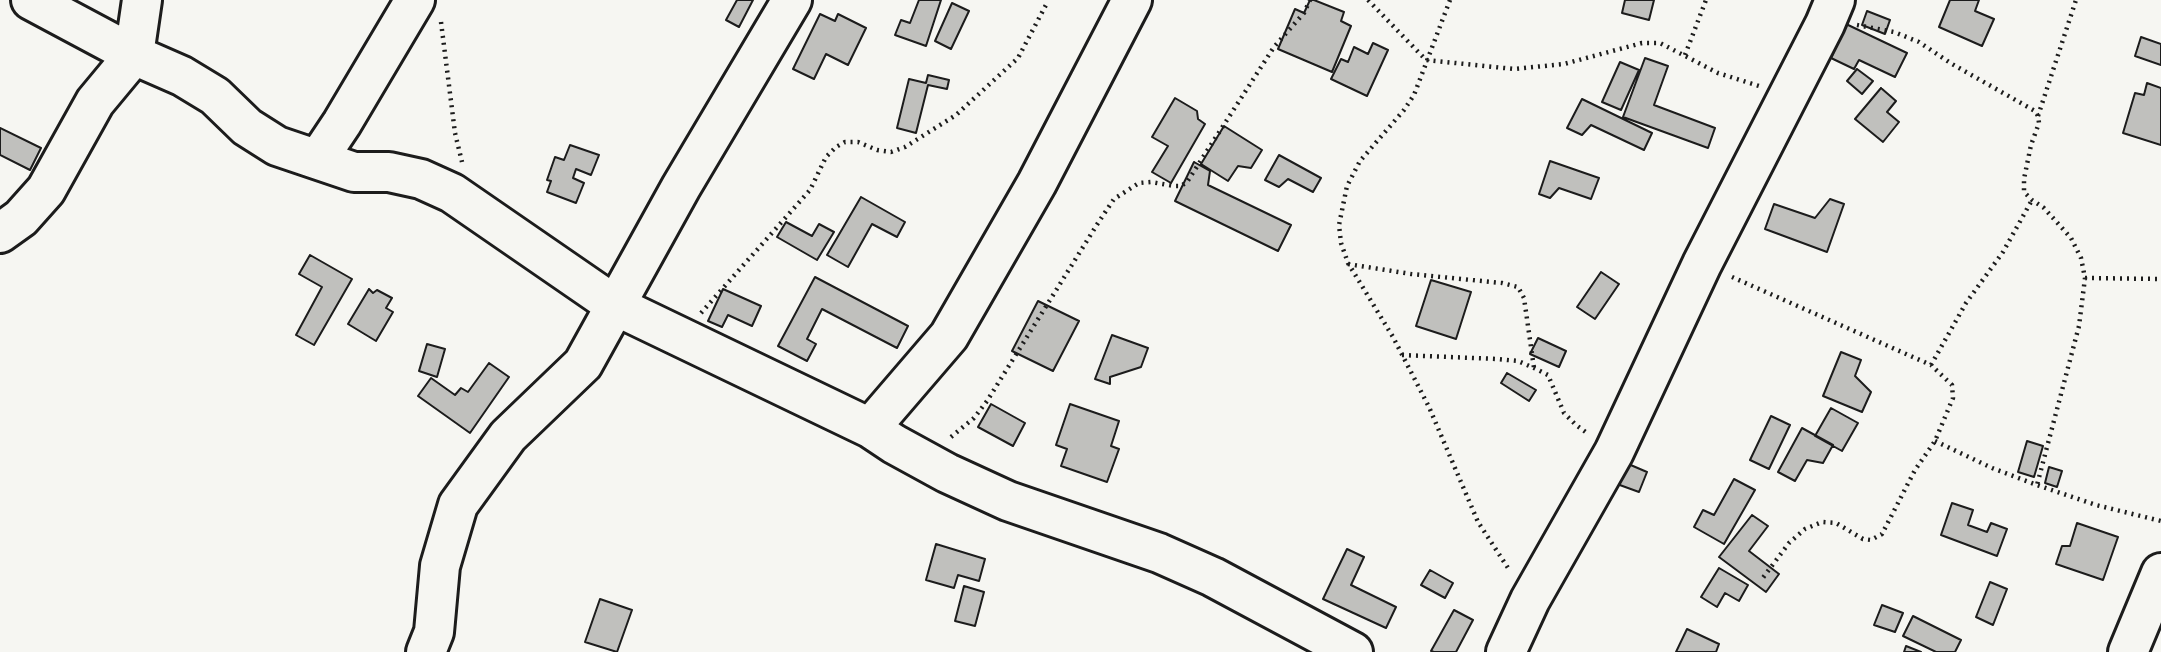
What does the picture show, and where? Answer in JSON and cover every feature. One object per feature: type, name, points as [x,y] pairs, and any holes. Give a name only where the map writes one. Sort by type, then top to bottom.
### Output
[{"type":"street","points":[[31,0],[134,55],[182,76],[215,96],[247,127],[277,146],[354,172],[389,172],[421,179],[452,193],[616,306],[870,428],[947,473],[1008,501],[1159,553],[1213,577],[1353,652]]},
{"type":"street","points":[[0,233],[21,218],[46,190],[95,102],[134,55],[142,0]]},
{"type":"street","points":[[426,652],[434,632],[440,566],[458,505],[509,436],[583,364],[681,187],[792,0]]},
{"type":"street","points":[[870,428],[948,336],[1037,183],[1132,0]]},
{"type":"street","points":[[318,159],[428,6]]},
{"type":"street","points":[[1506,652],[1530,600],[1614,452],[1702,264],[1830,12]]},
{"type":"street","points":[[2128,652],[2161,573]]},
{"type":"path","points":[[942,440],[951,437],[974,418],[987,401],[1114,199],[1139,183],[1151,181],[1181,186],[1187,183],[1274,47],[1304,13],[1310,0]]},
{"type":"path","points":[[1368,0],[1426,60],[1514,69],[1564,64],[1642,43],[1660,43],[1718,74],[1756,86],[1791,90]]},
{"type":"path","points":[[1450,0],[1414,95],[1360,161],[1347,186],[1339,225],[1341,243],[1348,264],[1429,407],[1478,522],[1530,600]]},
{"type":"path","points":[[1685,55],[1706,0]]},
{"type":"path","points":[[2038,116],[2076,0]]},
{"type":"path","points":[[682,338],[712,298],[810,190],[826,157],[836,147],[845,142],[858,142],[877,150],[891,152],[905,148],[956,115],[1018,58],[1047,3]]},
{"type":"path","points":[[428,6],[461,160],[467,172]]},
{"type":"path","points":[[1830,12],[1919,42],[2035,111],[2038,116],[2039,123],[2024,179],[2024,192],[2044,208],[2071,238],[2081,258],[2085,278],[2079,326],[2037,485]]},
{"type":"path","points":[[1931,365],[1966,303],[2003,252],[2032,200]]},
{"type":"path","points":[[1348,264],[1518,287],[1524,298],[1534,368]]},
{"type":"path","points":[[1702,264],[1931,365],[1952,385],[1953,398],[1935,441],[1915,470],[1882,534],[1871,540],[1863,539],[1836,523],[1822,522],[1805,529],[1789,543],[1762,579]]},
{"type":"path","points":[[2085,278],[2161,279]]},
{"type":"path","points":[[1401,355],[1518,361],[1534,368],[1548,375],[1564,413],[1614,452]]},
{"type":"path","points":[[1935,441],[1992,468],[2037,485],[2096,505],[2161,521]]},
{"type":"building","points":[[737,0],[753,0],[739,27],[726,20]]},
{"type":"building","points":[[919,0],[941,0],[926,46],[895,35],[901,20],[910,23]]},
{"type":"building","points":[[1310,0],[1344,12],[1341,21],[1351,26],[1332,72],[1278,49],[1295,9],[1304,13]]},
{"type":"building","points":[[1625,0],[1654,0],[1649,20],[1622,13]]},
{"type":"building","points":[[1950,0],[1979,0],[1975,11],[1994,19],[1982,46],[1939,27]]},
{"type":"building","points":[[952,3],[969,11],[951,49],[935,41]]},
{"type":"building","points":[[1867,11],[1890,20],[1885,34],[1862,25]]},
{"type":"building","points":[[820,14],[835,21],[838,14],[866,28],[848,65],[826,54],[814,79],[793,69]]},
{"type":"building","points":[[1846,24],[1907,53],[1895,77],[1859,60],[1854,69],[1831,58]]},
{"type":"building","points":[[2141,37],[2161,44],[2161,65],[2135,56]]},
{"type":"building","points":[[1373,43],[1388,50],[1367,96],[1331,79],[1341,59],[1348,62],[1354,47],[1368,54]]},
{"type":"building","points":[[1645,58],[1668,66],[1654,105],[1715,128],[1708,148],[1623,117]]},
{"type":"building","points":[[1620,62],[1639,70],[1621,110],[1602,102]]},
{"type":"building","points":[[1857,69],[1873,81],[1862,94],[1847,81]]},
{"type":"building","points":[[928,75],[949,80],[947,89],[928,85],[916,133],[897,128],[909,79],[926,83]]},
{"type":"building","points":[[2147,83],[2161,88],[2161,145],[2123,133],[2135,93],[2144,95]]},
{"type":"building","points":[[1881,88],[1896,101],[1887,112],[1899,122],[1883,142],[1855,119]]},
{"type":"building","points":[[1175,98],[1197,111],[1198,119],[1205,124],[1171,183],[1152,172],[1168,146],[1152,137]]},
{"type":"building","points":[[1582,99],[1652,133],[1644,150],[1591,125],[1582,135],[1567,128]]},
{"type":"building","points":[[1224,126],[1262,150],[1251,168],[1238,166],[1228,181],[1201,164]]},
{"type":"building","points":[[0,128],[41,148],[30,170],[0,155]]},
{"type":"building","points":[[570,145],[599,155],[591,175],[576,169],[573,178],[584,183],[576,203],[547,192],[551,181],[547,180],[555,157],[564,160]]},
{"type":"building","points":[[1279,155],[1321,178],[1313,192],[1288,179],[1279,187],[1265,180]]},
{"type":"building","points":[[1550,161],[1599,178],[1591,199],[1559,188],[1550,198],[1539,194]]},
{"type":"building","points":[[1194,162],[1210,171],[1208,185],[1291,225],[1278,251],[1175,201]]},
{"type":"building","points":[[861,197],[905,222],[897,237],[872,224],[848,267],[827,255]]},
{"type":"building","points":[[1830,199],[1844,204],[1827,252],[1765,229],[1774,204],[1815,218]]},
{"type":"building","points":[[786,222],[812,236],[819,224],[834,232],[817,260],[777,237]]},
{"type":"building","points":[[310,255],[352,279],[314,345],[296,335],[322,287],[299,274]]},
{"type":"building","points":[[1601,272],[1619,284],[1595,319],[1577,307]]},
{"type":"building","points":[[815,277],[908,326],[897,348],[822,309],[807,339],[816,344],[807,361],[778,346]]},
{"type":"building","points":[[1431,280],[1471,292],[1456,339],[1416,326]]},
{"type":"building","points":[[369,289],[373,293],[377,290],[392,298],[386,308],[393,312],[376,341],[348,324]]},
{"type":"building","points":[[723,289],[761,306],[752,326],[728,315],[722,327],[708,321]]},
{"type":"building","points":[[1038,301],[1079,321],[1053,371],[1012,351]]},
{"type":"building","points":[[1112,335],[1148,348],[1141,367],[1110,377],[1110,384],[1095,379]]},
{"type":"building","points":[[1538,338],[1566,351],[1559,367],[1530,354]]},
{"type":"building","points":[[427,344],[445,349],[437,377],[419,371]]},
{"type":"building","points":[[1841,352],[1861,360],[1855,376],[1871,392],[1862,412],[1823,396]]},
{"type":"building","points":[[489,363],[509,377],[470,433],[418,396],[431,378],[455,395],[461,388],[468,392]]},
{"type":"building","points":[[1507,373],[1536,390],[1529,401],[1501,383]]},
{"type":"building","points":[[991,404],[1025,423],[1013,446],[978,427]]},
{"type":"building","points":[[1070,404],[1119,421],[1111,446],[1119,449],[1107,482],[1061,466],[1067,449],[1056,445]]},
{"type":"building","points":[[1831,408],[1858,423],[1842,451],[1815,436]]},
{"type":"building","points":[[1771,416],[1790,425],[1769,469],[1750,460]]},
{"type":"building","points":[[1802,428],[1833,445],[1823,463],[1807,460],[1795,481],[1778,472]]},
{"type":"building","points":[[2027,441],[2043,446],[2034,477],[2018,472]]},
{"type":"building","points":[[1626,463],[1647,472],[1639,492],[1617,484]]},
{"type":"building","points":[[2049,467],[2062,471],[2057,487],[2045,483]]},
{"type":"building","points":[[1734,479],[1755,490],[1724,544],[1694,527],[1703,510],[1714,515]]},
{"type":"building","points":[[1952,503],[1973,510],[1968,525],[1987,532],[1991,523],[2007,529],[1997,556],[1941,535]]},
{"type":"building","points":[[1752,515],[1768,526],[1749,551],[1779,574],[1766,592],[1719,557]]},
{"type":"building","points":[[2077,523],[2118,537],[2103,580],[2056,564],[2062,546],[2070,546]]},
{"type":"building","points":[[936,544],[985,559],[979,581],[958,575],[954,588],[926,580]]},
{"type":"building","points":[[1347,549],[1364,557],[1351,585],[1396,607],[1386,628],[1323,599]]},
{"type":"building","points":[[1719,568],[1748,585],[1739,601],[1725,593],[1717,607],[1701,597]]},
{"type":"building","points":[[1430,570],[1453,583],[1445,598],[1421,585]]},
{"type":"building","points":[[1990,582],[2007,589],[1993,625],[1976,617]]},
{"type":"building","points":[[964,586],[984,592],[975,626],[955,621]]},
{"type":"building","points":[[600,599],[632,610],[617,652],[585,642]]},
{"type":"building","points":[[1882,605],[1903,613],[1895,632],[1874,625]]},
{"type":"building","points":[[1454,610],[1473,620],[1456,652],[1431,651]]},
{"type":"building","points":[[1913,616],[1961,640],[1955,652],[1936,652],[1903,636]]},
{"type":"building","points":[[1687,629],[1719,644],[1716,652],[1676,652]]},
{"type":"building","points":[[1906,646],[1921,652],[1904,652]]}]
